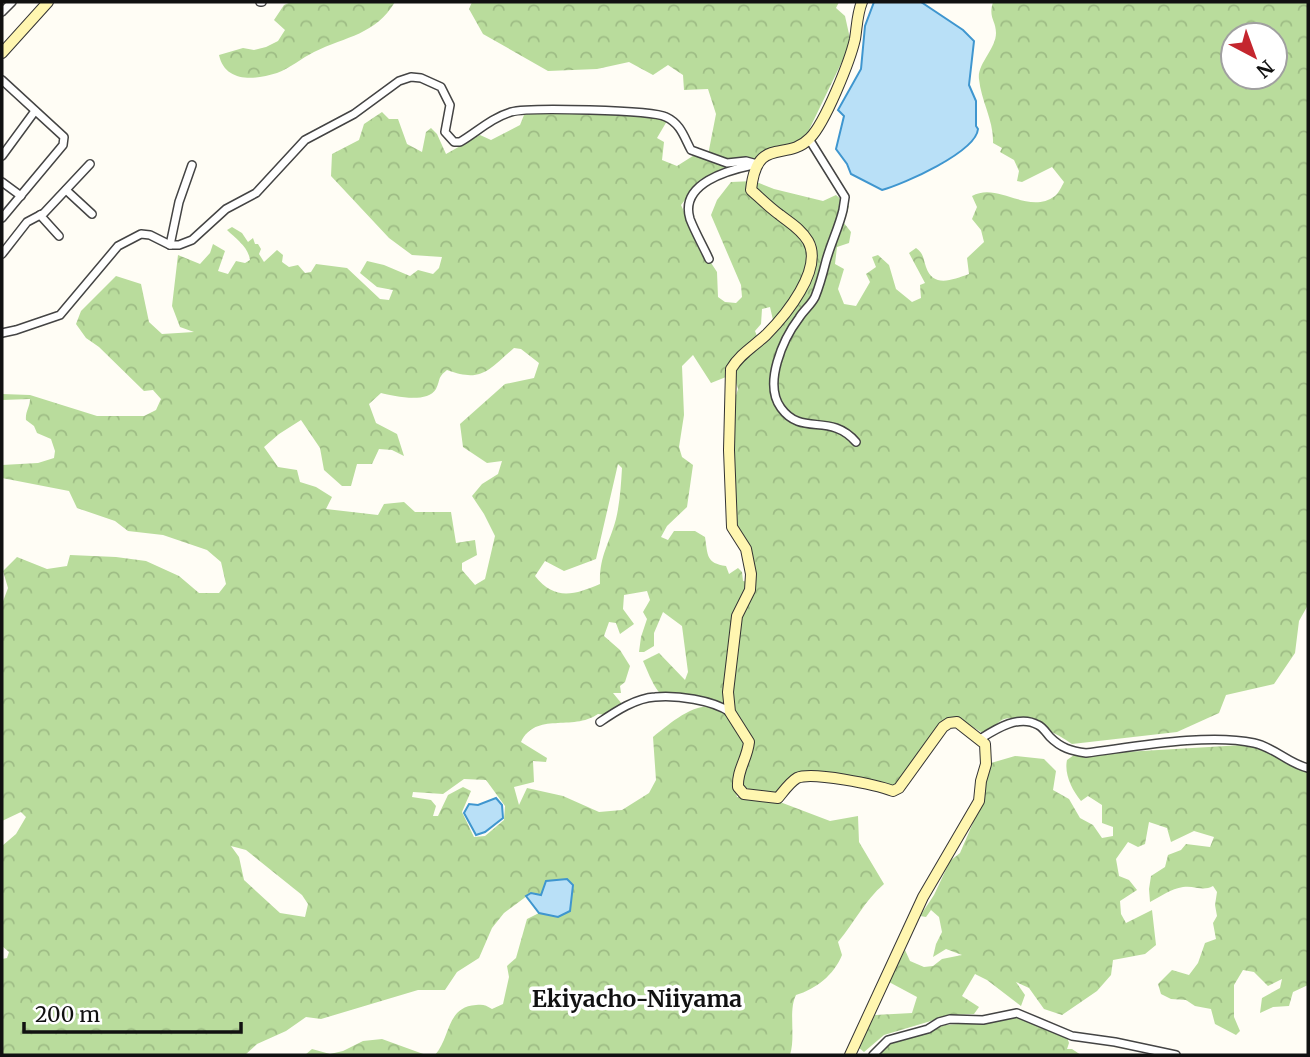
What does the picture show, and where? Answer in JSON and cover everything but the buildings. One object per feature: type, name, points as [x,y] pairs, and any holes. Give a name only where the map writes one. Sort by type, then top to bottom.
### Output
[{"type":"main road","points":[[2,52],[48,2]]},
{"type":"main road","points":[[850,1055],[923,897],[979,801],[986,764],[985,744],[957,722],[943,727],[899,788],[893,792],[850,780],[805,776],[796,779],[778,799],[744,794],[738,787],[737,774],[743,766],[749,742],[730,712],[728,692],[737,615],[750,590],[751,574],[746,549],[732,527],[729,450],[732,369],[738,358],[765,336],[791,306],[813,262],[813,252],[808,240],[799,229],[751,190],[753,170],[762,159],[775,151],[799,145],[809,139],[824,119],[854,41],[862,2]]},
{"type":"street","points":[[2,11],[12,2]]},
{"type":"street","points":[[2,332],[16,330],[60,314],[110,255],[130,238],[141,234],[150,235],[170,246],[192,240],[226,209],[256,193],[305,140],[354,114],[399,81],[411,77],[432,81],[447,94],[450,104],[445,132],[454,142],[460,142],[493,119],[525,109],[655,113],[677,124],[684,132],[691,150],[727,163],[746,161],[757,164]]},
{"type":"street","points":[[3,85],[64,137],[64,145],[3,215]]},
{"type":"street","points":[[2,156],[35,111]]},
{"type":"street","points":[[809,139],[845,197],[821,283],[814,300],[799,317],[786,340],[775,367],[774,382],[780,407],[791,419],[837,426],[849,433],[856,442]]},
{"type":"street","points":[[2,254],[27,222],[40,215],[90,164]]},
{"type":"street","points":[[709,259],[690,218],[692,198],[707,179],[757,164]]},
{"type":"street","points":[[170,246],[178,202],[192,165]]},
{"type":"street","points":[[2,182],[21,195]]},
{"type":"street","points":[[66,190],[92,214]]},
{"type":"street","points":[[40,215],[59,236]]},
{"type":"street","points":[[600,722],[616,711],[655,697],[711,702],[730,712]]},
{"type":"street","points":[[980,739],[1010,723],[1028,722],[1038,725],[1056,743],[1070,751],[1086,753],[1192,741],[1254,743],[1272,749],[1308,768]]},
{"type":"street","points":[[873,1055],[888,1040],[928,1029],[939,1022],[983,1020],[1017,1013],[1072,1037],[1115,1042],[1176,1055]]},
{"type":"green space","points":[[291,2],[395,2],[379,21],[369,28],[314,52],[277,73],[251,78],[228,71],[219,55],[243,48],[254,50],[278,41],[285,30],[274,20],[284,5]]},
{"type":"green space","points":[[472,2],[839,2],[836,8],[845,16],[851,43],[808,132],[797,143],[771,150],[753,159],[730,161],[708,155],[716,114],[708,89],[684,90],[683,75],[668,65],[653,75],[629,62],[597,69],[548,71],[483,34],[469,9]]},
{"type":"green space","points":[[993,2],[1308,2],[1308,605],[1299,621],[1295,653],[1274,684],[1226,695],[1219,713],[1177,732],[1072,744],[1038,726],[1008,718],[998,723],[986,737],[956,717],[942,722],[893,790],[863,778],[808,774],[775,796],[747,793],[740,784],[754,742],[734,709],[731,696],[734,637],[755,579],[734,527],[731,475],[735,472],[730,455],[734,402],[738,389],[733,374],[741,360],[779,329],[782,319],[773,320],[770,307],[762,309],[761,324],[755,331],[758,339],[735,355],[726,377],[711,383],[693,355],[682,366],[684,415],[679,447],[682,457],[693,465],[687,507],[667,526],[661,537],[668,540],[674,531],[695,531],[705,537],[711,561],[726,566],[729,574],[738,568],[742,572],[743,581],[749,582],[737,613],[730,644],[727,674],[729,708],[710,700],[674,700],[658,691],[643,661],[659,653],[685,680],[688,672],[682,626],[663,612],[654,633],[654,646],[639,652],[647,619],[643,612],[650,600],[647,591],[624,595],[623,609],[634,624],[620,634],[616,623],[609,622],[604,636],[620,650],[630,666],[625,682],[620,686],[621,693],[613,693],[622,704],[615,716],[598,714],[577,722],[545,724],[528,733],[521,742],[547,758],[546,762],[533,761],[534,782],[514,787],[519,805],[527,788],[563,796],[599,812],[622,810],[649,793],[656,780],[653,737],[688,712],[708,706],[727,714],[746,742],[734,780],[737,797],[780,802],[830,821],[858,816],[859,842],[884,884],[871,897],[838,942],[842,955],[834,969],[817,985],[796,995],[790,1055],[435,1055],[459,1011],[476,1005],[492,1009],[503,1004],[509,977],[507,966],[516,958],[527,919],[539,913],[558,917],[543,891],[541,895],[531,893],[504,913],[492,928],[479,958],[457,972],[445,990],[418,990],[321,1019],[306,1017],[286,1031],[257,1044],[245,1055],[2,1055],[2,959],[7,958],[9,952],[2,946],[2,846],[16,834],[26,817],[21,812],[2,821],[2,604],[8,588],[3,571],[17,557],[47,569],[67,566],[70,555],[116,557],[146,561],[179,576],[199,593],[219,593],[226,584],[221,562],[207,550],[163,535],[128,531],[115,521],[77,508],[69,491],[2,478],[2,465],[38,463],[54,458],[55,451],[51,439],[37,433],[34,426],[26,420],[30,399],[2,400],[2,394],[30,395],[97,416],[144,416],[156,410],[161,399],[153,390],[144,391],[99,347],[86,338],[76,324],[81,311],[116,276],[141,284],[149,322],[162,334],[194,332],[180,327],[172,306],[178,255],[200,264],[210,253],[213,244],[225,251],[218,271],[228,274],[236,261],[245,263],[250,260],[244,247],[227,230],[232,227],[242,233],[248,242],[253,238],[261,249],[259,254],[264,262],[277,250],[283,255],[282,262],[289,267],[298,265],[305,273],[311,272],[316,264],[347,268],[380,299],[389,300],[393,290],[377,287],[360,273],[367,261],[410,276],[418,270],[433,274],[439,268],[442,257],[412,255],[389,238],[331,176],[332,154],[359,140],[364,124],[382,112],[389,119],[398,119],[407,144],[422,152],[426,132],[431,128],[437,134],[446,154],[480,135],[491,140],[520,125],[524,115],[533,111],[657,116],[667,121],[657,138],[664,142],[662,160],[677,166],[696,154],[745,163],[701,179],[681,205],[698,243],[717,272],[718,297],[725,302],[736,303],[742,297],[741,285],[711,215],[717,200],[731,182],[754,181],[774,189],[823,201],[836,195],[849,206],[844,223],[851,232],[849,243],[837,247],[835,264],[844,269],[838,289],[844,304],[856,306],[870,282],[866,274],[876,267],[872,257],[878,255],[889,265],[896,289],[912,302],[921,298],[920,285],[925,283],[909,253],[916,248],[922,254],[933,278],[944,281],[969,274],[967,258],[984,242],[981,230],[972,219],[977,207],[972,196],[992,192],[1024,201],[1045,201],[1056,195],[1064,182],[1052,167],[1022,182],[1017,181],[1019,171],[1014,160],[1000,152],[1002,148],[993,143],[992,127],[979,79],[981,68],[995,39],[996,29],[992,15]],"holes":[[[514,348],[521,349],[539,363],[534,378],[505,384],[460,424],[463,447],[487,463],[502,461],[498,474],[482,484],[472,496],[495,536],[485,579],[475,585],[462,570],[462,563],[477,555],[475,540],[456,543],[451,512],[415,512],[404,502],[384,504],[378,515],[326,509],[332,497],[316,487],[300,482],[297,470],[278,467],[264,447],[301,420],[320,448],[324,470],[342,486],[351,486],[357,464],[372,464],[379,449],[392,450],[404,456],[397,434],[376,423],[369,404],[381,393],[410,398],[432,394],[440,377],[447,370],[477,375],[491,368]],[[618,464],[622,468],[618,506],[603,558],[600,584],[565,594],[550,589],[535,576],[545,561],[564,571],[596,559]],[[464,779],[486,780],[505,806],[504,820],[485,836],[474,837],[462,812],[471,791],[463,787],[448,795],[438,816],[433,816],[436,806],[431,800],[412,797],[413,792],[443,794]],[[231,846],[246,850],[302,895],[308,904],[305,917],[280,913],[244,880],[239,857]]]},
{"type":"green space","points":[[1243,745],[1263,748],[1308,770],[1308,985],[1293,992],[1289,1006],[1273,1007],[1260,1013],[1262,998],[1280,988],[1282,979],[1268,986],[1254,972],[1243,970],[1234,985],[1234,1017],[1240,1031],[1236,1035],[1215,1024],[1211,1009],[1161,994],[1158,984],[1172,970],[1189,975],[1198,963],[1205,943],[1216,939],[1213,923],[1217,916],[1217,892],[1213,886],[1183,887],[1150,902],[1151,876],[1165,867],[1168,855],[1181,850],[1186,844],[1210,847],[1214,837],[1194,831],[1171,842],[1167,828],[1149,822],[1145,844],[1138,847],[1128,842],[1116,859],[1119,876],[1129,880],[1137,890],[1120,901],[1121,914],[1126,923],[1152,910],[1156,945],[1145,954],[1113,960],[1111,975],[1097,991],[1062,1015],[1044,1009],[1029,988],[1016,982],[1025,995],[1021,1006],[975,974],[962,996],[979,1007],[974,1014],[951,1015],[884,1035],[864,1052],[858,1047],[875,1015],[912,1013],[917,997],[889,982],[905,950],[910,961],[924,967],[933,966],[942,959],[962,955],[946,949],[933,957],[942,932],[939,917],[931,910],[926,917],[920,916],[934,895],[950,861],[960,853],[982,802],[983,779],[991,763],[1015,756],[1044,759],[1056,771],[1053,790],[1069,799],[1080,818],[1093,825],[1102,838],[1113,836],[1113,827],[1102,823],[1102,805],[1088,796],[1081,801],[1072,787],[1066,765],[1067,760],[1074,755]]},
{"type":"green space","points":[[1012,1015],[1067,1037],[1067,1049],[1081,1055],[876,1055],[894,1039],[945,1025],[984,1022]]},
{"type":"green space","points":[[382,1039],[426,1055],[305,1055],[312,1049],[330,1054],[363,1041]]},
{"type":"water","points":[[874,2],[921,2],[963,30],[974,41],[969,85],[976,101],[978,129],[974,138],[953,157],[922,174],[882,190],[851,174],[836,149],[844,116],[838,110],[861,69],[865,26]]},
{"type":"water","points":[[496,798],[502,805],[503,818],[485,832],[476,835],[464,813],[469,804],[478,805]]},
{"type":"water","points":[[567,879],[573,885],[570,911],[558,917],[539,913],[526,896],[531,893],[541,895],[546,881]]},
{"type":"district","name":"Ekiyacho-Niiyama","points":[[637,998]]}]
